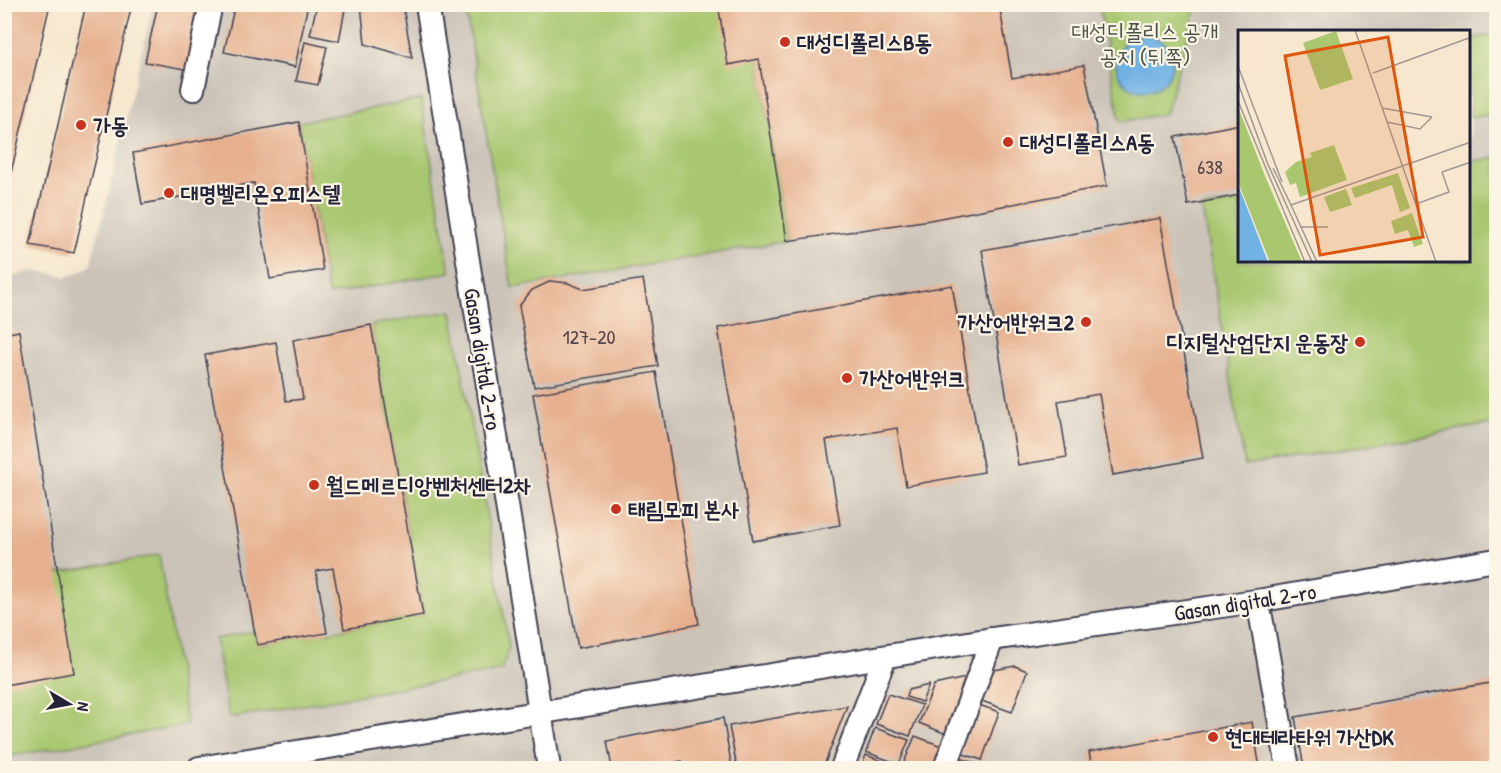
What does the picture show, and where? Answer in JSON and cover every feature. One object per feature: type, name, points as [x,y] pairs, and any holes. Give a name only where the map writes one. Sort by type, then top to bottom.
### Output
[{"type":"street","points":[[193,89],[211,4]]},
{"type":"street","name":"Gasan digital 2-ro","points":[[427,4],[540,713]]},
{"type":"street","name":"Gasan digital 2-ro","points":[[199,768],[250,764],[540,713],[992,639],[1263,600],[1497,561]]},
{"type":"street","points":[[1261,616],[1288,768]]},
{"type":"street","points":[[945,768],[992,639]]},
{"type":"street","points":[[842,768],[885,657]]},
{"type":"street","points":[[540,713],[549,768]]},
{"type":"shaded area","points":[[153,5],[1496,5],[1496,768],[5,768],[5,279],[31,271],[66,277],[90,266]]},
{"type":"green space","points":[[465,5],[718,5],[759,59],[787,241],[512,288]]},
{"type":"green space","name":"대성디폴리스 공개 공지 (뒤쪽)","points":[[1099,5],[1197,5],[1165,114],[1120,122]]},
{"type":"green space","points":[[1496,34],[1496,113],[1471,118],[1471,39]]},
{"type":"green space","points":[[421,99],[450,272],[328,295],[299,122]]},
{"type":"green space","name":"디지털산업단지 운동장","points":[[1496,157],[1496,423],[1245,466],[1202,208],[1238,202],[1238,262],[1471,262],[1471,162]]},
{"type":"green space","points":[[452,311],[509,647],[502,669],[229,718],[215,639],[254,631],[258,645],[423,615],[371,325]]},
{"type":"green space","points":[[159,555],[187,725],[5,757],[5,685],[57,573]]},
{"type":"water","points":[[1144,35],[1155,37],[1164,43],[1170,52],[1172,63],[1170,74],[1164,83],[1155,89],[1144,91],[1133,89],[1124,83],[1118,74],[1116,63],[1118,52],[1124,43],[1133,37]]},
{"type":"building","points":[[8,4],[50,4],[5,199],[4,19]]},
{"type":"building","name":"가동","points":[[86,4],[132,4],[74,253],[30,245]]},
{"type":"building","points":[[158,4],[204,4],[190,70],[145,62]]},
{"type":"building","points":[[235,4],[308,4],[295,67],[224,52]]},
{"type":"building","points":[[317,4],[346,4],[339,41],[310,35]]},
{"type":"building","points":[[361,4],[403,7],[412,58],[365,44]]},
{"type":"building","points":[[718,4],[999,4],[1012,78],[1084,65],[1107,186],[930,220],[787,241],[759,59],[728,65]]},
{"type":"building","points":[[305,42],[327,47],[318,85],[296,81]]},
{"type":"building","name":"대명벨리온오피스텔","points":[[299,122],[323,270],[270,279],[254,183],[142,204],[133,153]]},
{"type":"building","points":[[1238,124],[1238,195],[1188,205],[1175,137]]},
{"type":"building","name":"가산어반워크2","points":[[1160,218],[1203,458],[1113,475],[1099,394],[1058,401],[1067,457],[1018,465],[982,250]]},
{"type":"building","points":[[643,279],[658,366],[534,387],[519,306],[532,290],[551,281],[568,283],[583,289]]},
{"type":"building","name":"가산어반워크","points":[[952,285],[984,472],[906,486],[897,428],[826,440],[840,525],[753,541],[718,328]]},
{"type":"building","name":"월드메르디앙벤처센터2차","points":[[371,325],[423,615],[344,629],[333,568],[316,571],[327,633],[257,645],[205,355],[276,342],[286,401],[303,399],[293,340]]},
{"type":"building","points":[[19,331],[74,673],[4,685],[4,334]]},
{"type":"building","name":"태림모피 본사","points":[[656,372],[699,624],[578,648],[533,394]]},
{"type":"building","points":[[1015,666],[1027,671],[1012,712],[979,700],[989,671]]},
{"type":"building","points":[[970,677],[949,735],[919,723],[934,685]]},
{"type":"building","points":[[1496,682],[1496,768],[1304,768],[1295,717]]},
{"type":"building","points":[[929,685],[922,702],[906,697],[908,690]]},
{"type":"building","points":[[888,694],[922,705],[910,736],[876,724]]},
{"type":"building","points":[[979,705],[999,712],[982,760],[960,753]]},
{"type":"building","points":[[847,706],[823,768],[737,768],[729,726]]},
{"type":"building","points":[[723,718],[732,768],[683,768],[682,761],[644,768],[612,768],[607,741]]},
{"type":"building","name":"현대테라타워 가산DK","points":[[1252,722],[1260,768],[1092,768],[1089,752]]},
{"type":"building","points":[[875,728],[909,740],[899,764],[866,752]]},
{"type":"building","points":[[915,736],[944,747],[935,768],[913,768],[903,765]]},
{"type":"building","points":[[866,755],[901,768],[861,768]]},
{"type":"building","points":[[960,758],[989,768],[956,768]]},
{"type":"place","name":"대성디폴리스B동","points":[[785,42]]},
{"type":"place","name":"가동","points":[[81,125]]},
{"type":"place","name":"대성디폴리스A동","points":[[1008,142]]},
{"type":"place","name":"대명벨리온오피스텔","points":[[169,193]]},
{"type":"place","name":"가산어반워크2","points":[[1086,322]]},
{"type":"place","name":"디지털산업단지 운동장","points":[[1360,342]]},
{"type":"place","name":"가산어반워크","points":[[847,378]]},
{"type":"place","name":"월드메르디앙벤처센터2차","points":[[314,485]]},
{"type":"place","name":"태림모피 본사","points":[[616,509]]},
{"type":"place","name":"현대테라타워 가산DK","points":[[1213,737]]}]
